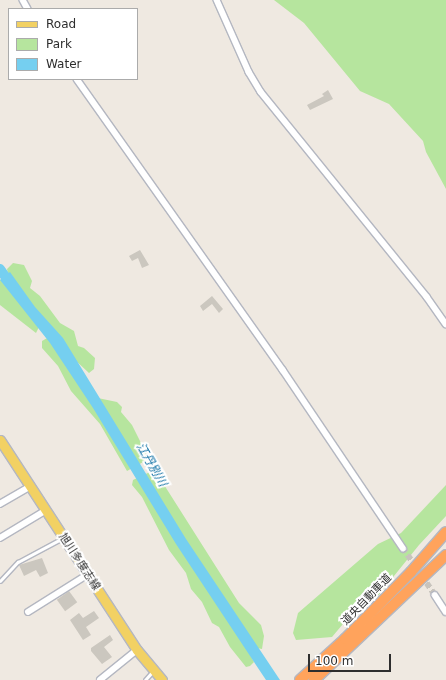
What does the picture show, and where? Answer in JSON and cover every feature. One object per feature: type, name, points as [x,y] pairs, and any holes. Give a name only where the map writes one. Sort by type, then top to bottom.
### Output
[{"type":"highway","name":"道央自動車道","points":[[314,680],[446,532]]},
{"type":"highway","name":"道央自動車道","points":[[300,680],[349,642],[446,555]]},
{"type":"main road","name":"旭川多度志線","points":[[0,440],[137,650],[162,680]]},
{"type":"street","points":[[217,0],[249,72],[261,92],[427,297],[446,324]]},
{"type":"street","points":[[78,80],[283,370],[403,548]]},
{"type":"street","points":[[0,504],[30,487]]},
{"type":"street","points":[[0,538],[45,511]]},
{"type":"street","points":[[28,612],[87,575]]},
{"type":"street","points":[[435,595],[446,612]]},
{"type":"street","points":[[100,680],[137,650]]},
{"type":"lane","points":[[0,581],[18,562],[63,538]]},
{"type":"lane","points":[[145,680],[154,670]]},
{"type":"green space","points":[[274,0],[446,0],[446,189],[426,152],[423,141],[389,104],[360,91],[304,23]]},
{"type":"green space","points":[[13,263],[24,265],[32,281],[30,288],[40,296],[60,323],[74,331],[78,346],[84,348],[95,358],[94,369],[89,373],[75,360],[9,278],[7,269]]},
{"type":"green space","points":[[0,279],[39,327],[36,333],[0,305]]},
{"type":"green space","points":[[49,337],[93,397],[117,402],[122,407],[121,412],[132,425],[147,455],[145,461],[127,471],[100,424],[71,391],[58,366],[42,348],[42,341]]},
{"type":"green space","points":[[150,472],[161,480],[239,603],[261,625],[264,636],[262,649],[245,646],[254,662],[250,666],[246,667],[230,647],[219,627],[212,623],[202,602],[191,589],[186,573],[169,550],[142,497],[132,485],[133,480]]},
{"type":"green space","points":[[446,485],[446,516],[419,545],[377,597],[348,618],[332,637],[296,640],[293,633],[298,613],[378,544],[401,533]]},
{"type":"water","points":[[10,272],[35,307],[63,338],[186,539],[280,680],[266,680],[176,544],[93,408],[50,343],[0,280]]},
{"type":"building","points":[[328,90],[333,99],[310,110],[307,105],[324,96],[322,94]]},
{"type":"building","points":[[140,250],[149,265],[142,268],[138,258],[132,261],[129,256]]},
{"type":"building","points":[[212,296],[223,309],[219,313],[212,304],[203,311],[200,306]]},
{"type":"building","points":[[42,558],[48,573],[40,577],[36,570],[24,576],[19,565]]},
{"type":"building","points":[[69,591],[77,602],[65,611],[57,600]]},
{"type":"building","points":[[94,611],[99,618],[86,627],[91,635],[83,640],[70,620],[79,613],[83,618]]},
{"type":"building","points":[[110,635],[113,640],[104,647],[112,657],[102,664],[91,651],[91,648]]},
{"type":"waterway","name":"江丹別川","points":[[0,269],[11,285]]},
{"type":"tunnel","points":[[403,548],[435,595]]}]
